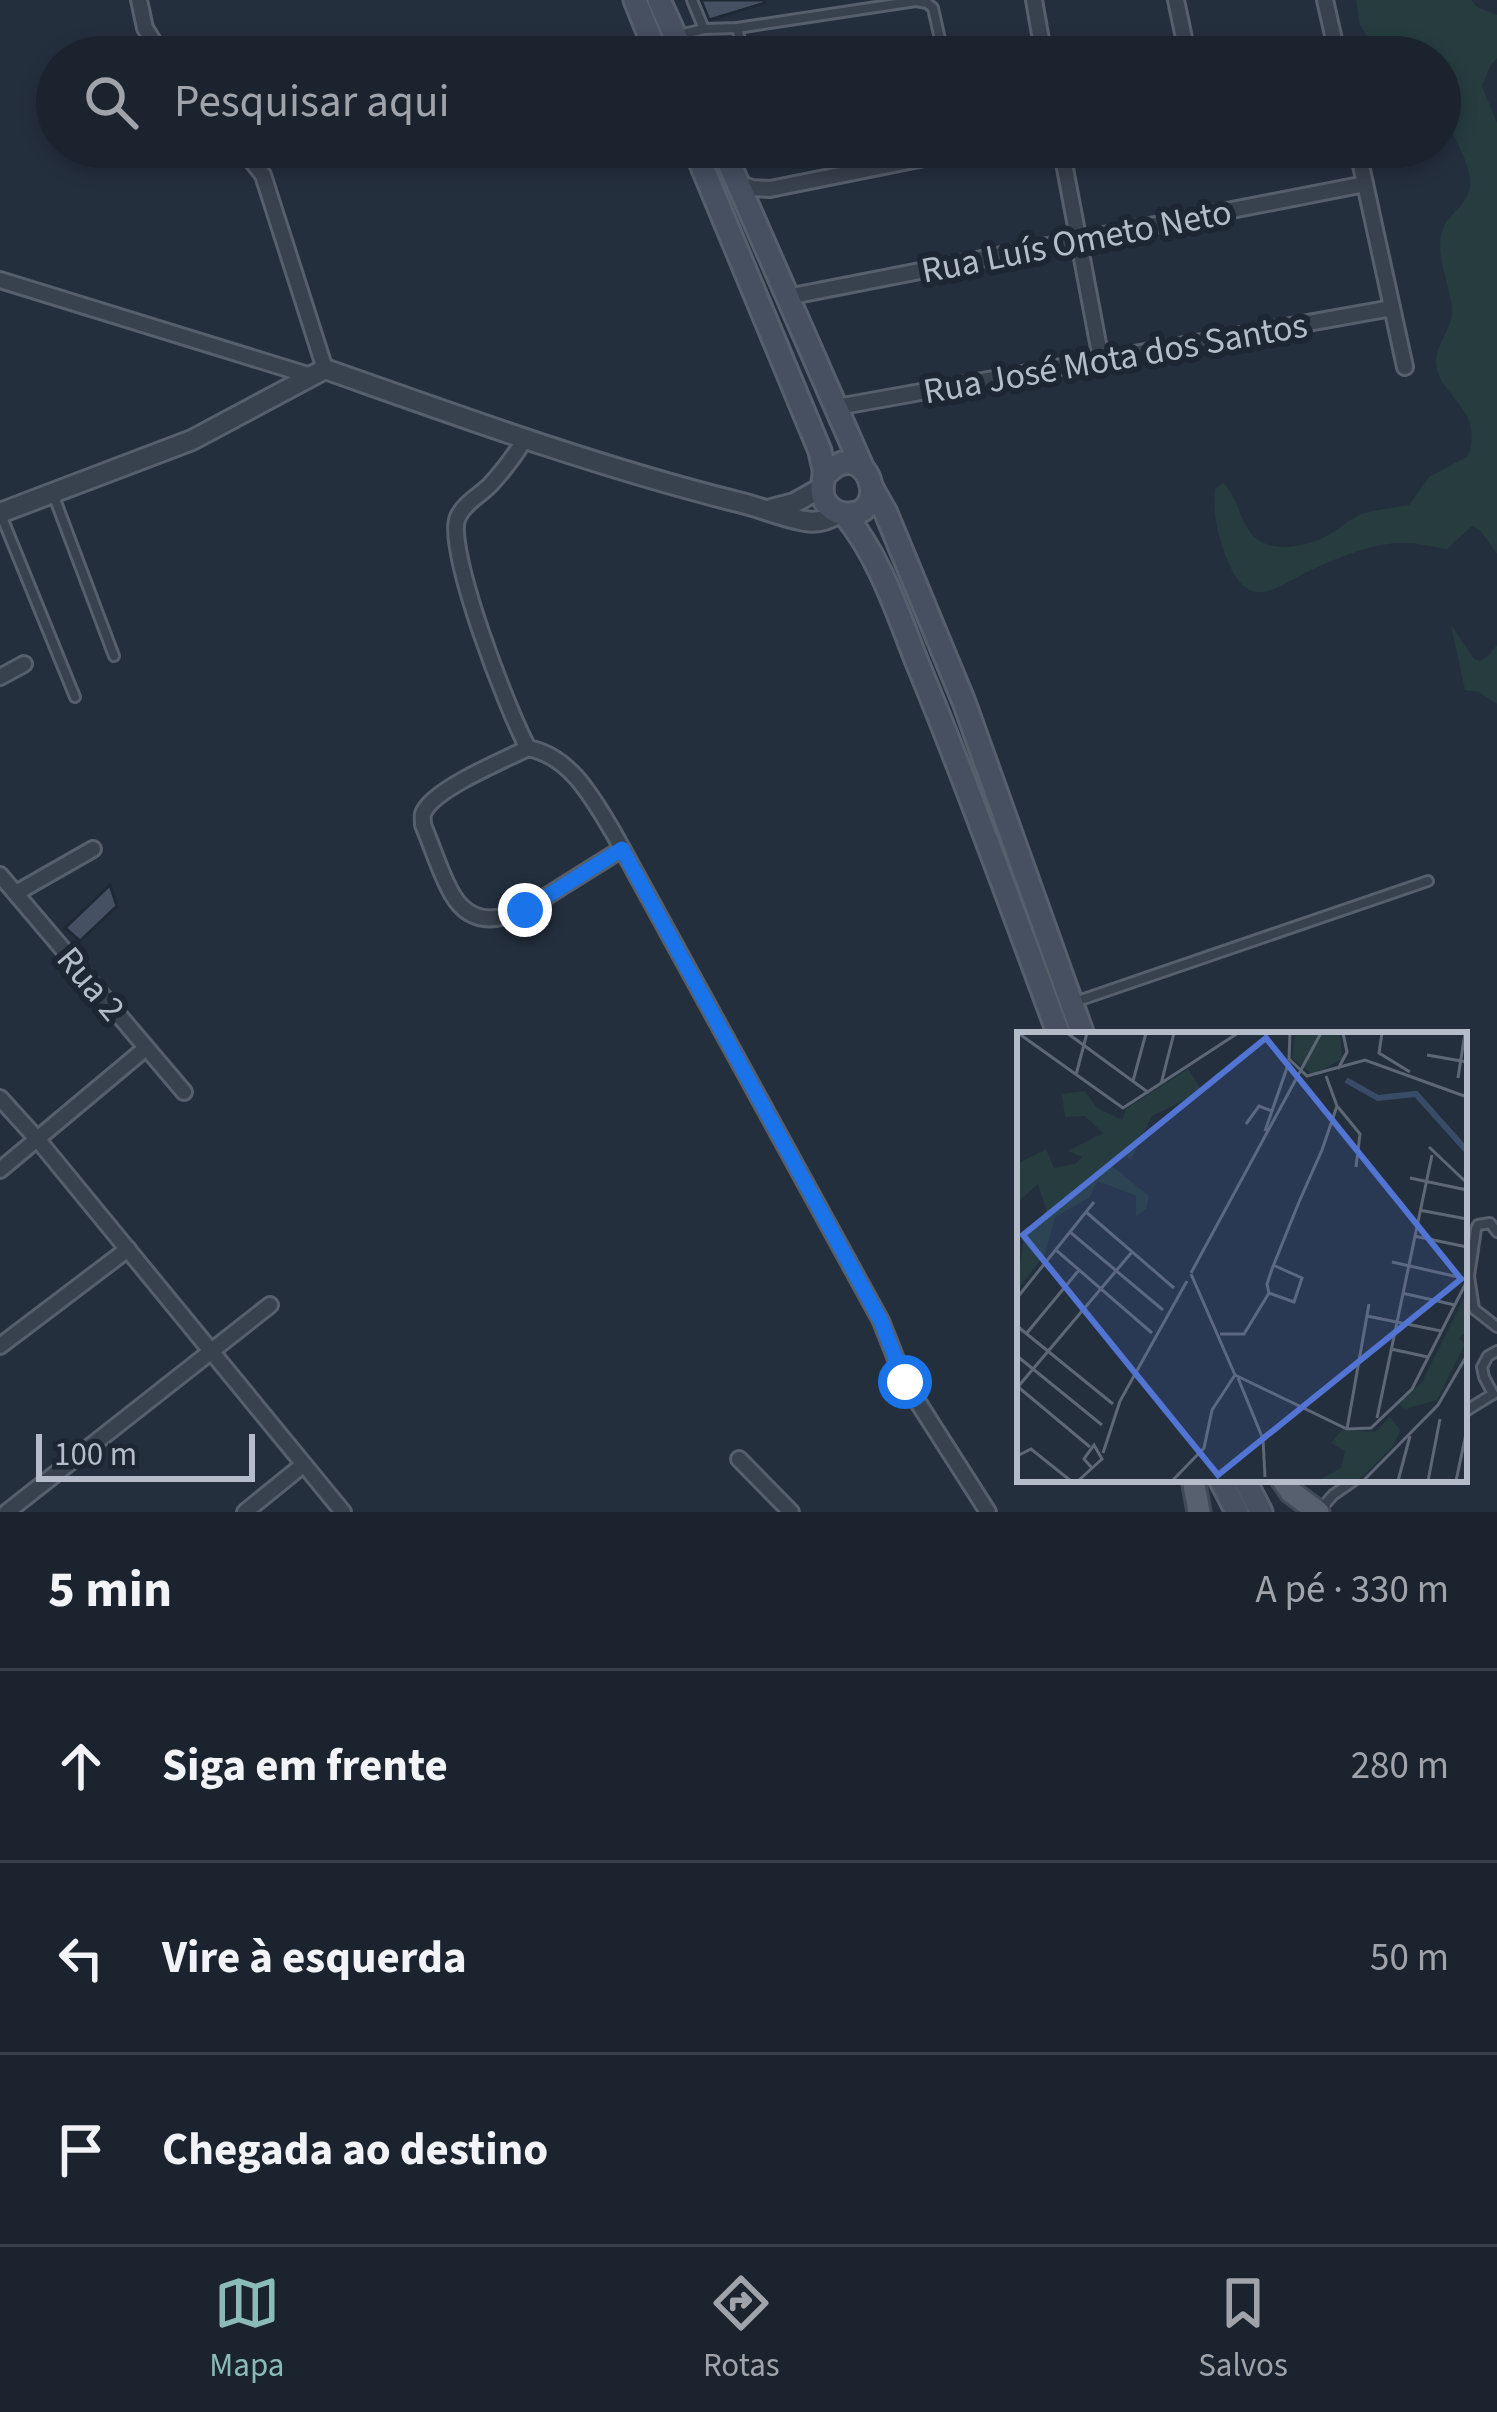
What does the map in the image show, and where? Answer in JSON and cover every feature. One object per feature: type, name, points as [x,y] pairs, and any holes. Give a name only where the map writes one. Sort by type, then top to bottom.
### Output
[{"type":"main road","points":[[635,0],[650,36]]},
{"type":"main road","points":[[659,0],[675,36]]},
{"type":"main road","points":[[703,168],[820,451],[824,500],[862,536],[877,563],[1058,1032]]},
{"type":"main road","points":[[730,168],[886,513],[964,702],[1081,1032]]},
{"type":"main road","points":[[823,482],[832,467],[843,463],[854,464],[868,479],[870,500],[864,508],[842,514]]},
{"type":"main road","points":[[1194,1482],[1199,1512]]},
{"type":"main road","points":[[1230,1482],[1237,1512]]},
{"type":"main road","points":[[1231,1482],[1261,1512]]},
{"type":"main road","points":[[1284,1482],[1318,1512]]},
{"type":"street","points":[[140,0],[151,36]]},
{"type":"street","points":[[1034,0],[1041,36]]},
{"type":"street","points":[[1176,0],[1184,36]]},
{"type":"street","points":[[1325,0],[1333,36]]},
{"type":"street","points":[[258,168],[318,372]]},
{"type":"street","points":[[736,182],[770,189],[875,168]]},
{"type":"street","points":[[1065,168],[1101,359]]},
{"type":"street","points":[[1362,168],[1405,367]]},
{"type":"street","name":"Rua Luís Ometo Neto","points":[[787,297],[1365,184]]},
{"type":"street","points":[[0,280],[318,372],[640,477],[808,522],[842,514]]},
{"type":"street","name":"Rua José Mota dos Santos","points":[[837,406],[1392,308]]},
{"type":"street","points":[[0,513],[191,440],[318,372]]},
{"type":"street","points":[[525,439],[488,488],[464,507],[454,529],[480,627],[528,748]]},
{"type":"street","points":[[770,509],[794,503],[823,482]]},
{"type":"street","points":[[0,677],[24,664]]},
{"type":"street","points":[[622,849],[525,910],[504,918],[485,918],[453,896],[423,825],[423,813],[449,790],[528,748],[548,752],[569,769],[603,815],[622,849],[881,1321],[905,1382],[988,1512]]},
{"type":"street","points":[[16,893],[93,849]]},
{"type":"street","name":"Rua 2","points":[[0,875],[184,1092]]},
{"type":"street","points":[[0,1170],[146,1048]]},
{"type":"street","points":[[0,1098],[343,1512]]},
{"type":"street","points":[[0,1346],[128,1249]]},
{"type":"street","points":[[7,1512],[270,1305]]},
{"type":"street","points":[[739,1460],[791,1512]]},
{"type":"street","points":[[245,1512],[303,1465]]},
{"type":"lane","points":[[692,0],[704,29]]},
{"type":"lane","points":[[695,36],[704,29],[916,1],[933,8],[939,36]]},
{"type":"lane","points":[[737,28],[739,36]]},
{"type":"lane","points":[[53,492],[114,656]]},
{"type":"lane","points":[[0,513],[75,697]]},
{"type":"lane","points":[[1071,1003],[1428,881]]},
{"type":"lane","points":[[1497,1232],[1490,1223],[1476,1229],[1469,1276],[1474,1309],[1497,1327]]},
{"type":"lane","points":[[1467,1410],[1495,1392],[1482,1367],[1497,1351]]},
{"type":"lane","points":[[1318,1512],[1352,1482]]},
{"type":"green space","points":[[1356,0],[1471,0],[1497,15],[1497,58],[1482,86],[1497,123],[1497,554],[1472,526],[1447,549],[1407,543],[1373,547],[1256,592],[1237,578],[1221,544],[1215,489],[1223,483],[1257,539],[1274,546],[1294,546],[1322,538],[1362,514],[1409,505],[1429,477],[1468,456],[1472,440],[1466,414],[1445,386],[1436,364],[1452,312],[1441,239],[1446,223],[1467,196],[1470,182],[1461,152],[1461,36],[1367,36]]},
{"type":"green space","points":[[1451,625],[1474,659],[1487,657],[1497,645],[1497,704],[1479,692],[1465,690]]},
{"type":"building","points":[[701,0],[764,0],[765,3],[709,20]]},
{"type":"building","points":[[110,885],[117,906],[80,941],[65,928]]},
{"type":"route","points":[[525,910],[622,849],[881,1321],[905,1382]]}]
